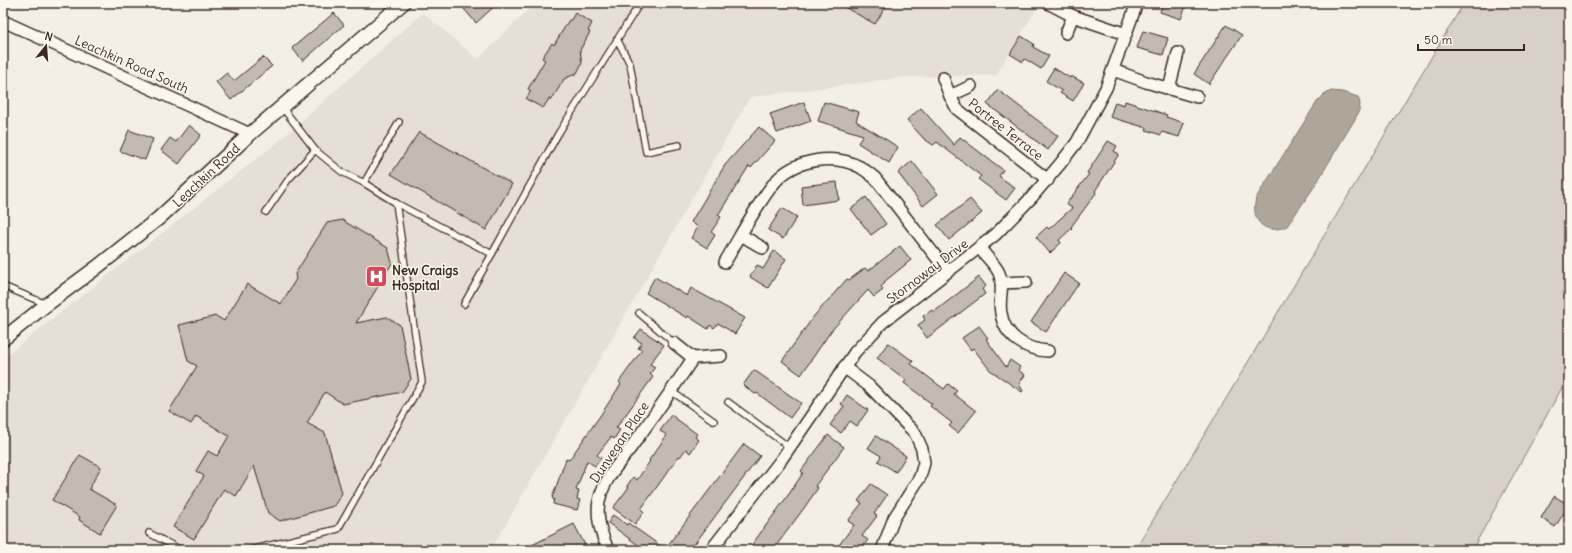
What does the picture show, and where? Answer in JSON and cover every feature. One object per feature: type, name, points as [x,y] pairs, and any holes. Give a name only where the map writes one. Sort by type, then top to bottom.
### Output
[{"type":"street","name":"Leachkin Road","points":[[3,339],[159,218],[250,134],[403,3]]},
{"type":"street","points":[[1048,3],[1073,16],[1126,34]]},
{"type":"street","name":"Stornoway Drive","points":[[711,550],[789,447],[855,352],[883,322],[947,271],[980,248],[1010,221],[1048,180],[1080,136],[1098,105],[1113,70],[1137,3]]},
{"type":"street","points":[[1066,34],[1073,16]]},
{"type":"street","name":"Leachkin Road South","points":[[3,21],[250,134]]},
{"type":"street","points":[[1169,89],[1178,53]]},
{"type":"street","points":[[1113,70],[1146,82],[1197,97]]},
{"type":"street","name":"Portree Terrace","points":[[943,78],[957,109],[1048,180]]},
{"type":"street","name":"Portree Terrace","points":[[950,96],[971,86]]},
{"type":"street","points":[[725,262],[776,180],[788,171],[806,162],[825,159],[843,161],[859,167],[875,178],[947,271]]},
{"type":"street","points":[[741,235],[763,248]]},
{"type":"street","points":[[980,248],[998,272],[1001,283],[1001,314],[1010,334],[1028,347],[1048,351]]},
{"type":"street","points":[[1001,283],[1026,282]]},
{"type":"street","points":[[674,343],[693,358],[721,356]]},
{"type":"street","name":"Dunvegan Place","points":[[608,550],[601,533],[598,513],[601,495],[610,477],[693,358]]},
{"type":"street","points":[[844,366],[869,386],[915,433],[922,449],[924,463],[920,477],[894,518],[882,550]]},
{"type":"lane","points":[[464,304],[558,134],[640,3]]},
{"type":"lane","points":[[617,39],[630,64],[646,152],[679,145]]},
{"type":"lane","points":[[282,107],[315,150],[342,172],[364,183],[396,203],[492,254]]},
{"type":"lane","points":[[364,183],[399,122]]},
{"type":"lane","points":[[266,212],[288,180],[315,150]]},
{"type":"lane","points":[[250,550],[338,529],[422,382],[396,203]]},
{"type":"lane","points":[[3,286],[46,305]]},
{"type":"lane","points":[[639,313],[674,343]]},
{"type":"lane","points":[[671,391],[714,421]]},
{"type":"lane","points":[[728,402],[789,447]]},
{"type":"lane","points":[[149,532],[180,550]]},
{"type":"shaded area","name":"New Craigs Hospital","points":[[532,3],[1040,3],[996,75],[907,77],[750,97],[491,550],[3,550],[3,358],[278,142],[423,13],[478,59],[533,5]]},
{"type":"shaded area","points":[[1464,3],[1569,3],[1569,375],[1472,550],[1135,550]]},
{"type":"shaded area","points":[[1331,91],[1342,92],[1358,97],[1360,105],[1359,111],[1314,187],[1287,226],[1279,229],[1266,228],[1257,220],[1255,213],[1256,198],[1317,102]]},
{"type":"building","points":[[459,3],[498,3],[476,23]]},
{"type":"building","points":[[837,3],[888,3],[875,24]]},
{"type":"building","points":[[1163,3],[1187,3],[1181,19],[1160,12]]},
{"type":"building","points":[[334,13],[344,25],[303,61],[292,48]]},
{"type":"building","points":[[575,13],[592,23],[588,31],[590,32],[580,50],[582,63],[577,73],[564,79],[551,101],[549,99],[543,108],[526,99],[531,91],[528,89],[545,60],[542,58],[552,43],[554,45]]},
{"type":"building","points":[[1226,25],[1242,35],[1209,84],[1194,74]]},
{"type":"building","points":[[1143,31],[1168,38],[1163,55],[1137,48]]},
{"type":"building","points":[[1021,36],[1034,44],[1033,47],[1049,56],[1041,69],[1025,59],[1023,62],[1010,54]]},
{"type":"building","points":[[263,57],[272,66],[231,100],[216,82],[227,73],[234,81]]},
{"type":"building","points":[[1054,68],[1070,78],[1071,76],[1084,83],[1073,101],[1060,93],[1062,91],[1046,81]]},
{"type":"building","points":[[998,90],[1058,136],[1048,150],[987,104]]},
{"type":"building","points":[[1125,101],[1167,115],[1166,117],[1184,123],[1179,137],[1162,132],[1161,135],[1146,130],[1147,128],[1110,117],[1115,102],[1124,105]]},
{"type":"building","points":[[804,102],[811,121],[777,133],[770,114]]},
{"type":"building","points":[[824,102],[859,112],[856,121],[898,147],[889,163],[858,143],[863,135],[818,121]]},
{"type":"building","points":[[921,108],[954,145],[960,137],[1003,170],[999,176],[1015,188],[1006,200],[978,179],[981,176],[937,142],[933,145],[923,138],[907,120]]},
{"type":"building","points":[[189,125],[201,135],[179,164],[161,150],[170,138],[176,142]]},
{"type":"building","points":[[759,127],[775,141],[751,168],[749,166],[718,215],[721,217],[711,232],[715,235],[707,248],[691,238],[698,227],[691,222],[725,165]]},
{"type":"building","points":[[129,130],[153,139],[145,160],[120,151]]},
{"type":"building","points":[[419,132],[512,184],[486,230],[391,174]]},
{"type":"building","points":[[1108,141],[1117,146],[1114,151],[1119,154],[1095,191],[1096,193],[1071,227],[1072,228],[1059,240],[1061,243],[1050,253],[1036,237],[1047,227],[1049,229],[1072,208],[1066,204],[1089,174],[1087,173]]},
{"type":"building","points":[[912,161],[938,194],[923,206],[898,173]]},
{"type":"building","points":[[837,182],[839,200],[803,205],[801,186]]},
{"type":"building","points":[[866,197],[886,224],[871,235],[851,209]]},
{"type":"building","points":[[970,199],[982,213],[949,240],[937,225]]},
{"type":"building","points":[[782,208],[797,217],[783,239],[768,230]]},
{"type":"building","points":[[342,220],[388,248],[392,263],[356,323],[387,317],[400,325],[411,379],[402,392],[343,404],[325,392],[307,423],[325,433],[342,493],[334,506],[280,521],[268,513],[254,466],[236,496],[224,489],[194,539],[173,527],[204,476],[196,471],[208,451],[217,456],[229,436],[196,416],[191,424],[169,411],[197,366],[188,361],[179,325],[216,316],[224,321],[247,284],[281,304],[296,279],[295,274],[327,223]]},
{"type":"building","points":[[900,246],[911,260],[884,282],[885,283],[881,287],[883,290],[874,297],[868,290],[831,331],[801,375],[782,361],[814,316],[847,279],[849,280],[865,268],[868,271]]},
{"type":"building","points":[[774,251],[786,259],[768,288],[750,277],[757,265],[763,269]]},
{"type":"building","points":[[1064,273],[1079,283],[1046,332],[1031,322]]},
{"type":"building","points":[[655,277],[687,296],[691,288],[745,318],[735,334],[718,323],[714,328],[710,325],[708,329],[646,293]]},
{"type":"building","points":[[979,277],[986,286],[982,289],[985,294],[927,338],[918,325],[925,320],[923,316],[932,310],[934,312]]},
{"type":"building","points":[[979,326],[988,338],[986,339],[1006,367],[1010,360],[1020,367],[1018,370],[1025,375],[1019,384],[1023,391],[1022,392],[990,370],[973,348],[971,350],[962,338]]},
{"type":"building","points":[[641,329],[664,345],[650,364],[655,367],[650,374],[653,377],[616,428],[620,430],[614,439],[611,437],[597,455],[601,458],[595,466],[587,461],[576,490],[579,491],[577,499],[580,500],[577,510],[553,504],[554,499],[552,498],[566,459],[569,460],[602,413],[621,384],[619,382],[642,350],[638,348],[642,343],[634,338]]},
{"type":"building","points":[[888,343],[913,361],[911,364],[944,389],[948,384],[957,391],[954,394],[976,411],[958,433],[949,426],[952,423],[930,406],[932,404],[904,383],[906,380],[877,358]]},
{"type":"building","points":[[754,370],[801,403],[790,418],[757,393],[755,394],[743,385]]},
{"type":"building","points":[[847,395],[868,410],[857,426],[850,421],[841,433],[830,425],[844,406],[841,404]]},
{"type":"building","points":[[671,415],[697,434],[695,437],[699,440],[690,453],[686,449],[680,457],[679,456],[641,509],[644,512],[635,524],[613,508],[629,487],[627,486],[633,477],[637,480],[667,435],[660,431]]},
{"type":"building","points":[[828,435],[844,447],[815,486],[818,488],[773,550],[748,550],[789,494],[803,473],[801,471]]},
{"type":"building","points":[[876,436],[906,456],[896,472],[878,461],[881,456],[868,448]]},
{"type":"building","points":[[744,444],[760,456],[690,550],[645,550],[608,523],[613,515],[627,525],[628,523],[665,549]]},
{"type":"building","points":[[80,455],[101,467],[89,489],[117,505],[100,533],[79,520],[80,517],[52,500]]},
{"type":"building","points":[[871,484],[887,495],[874,514],[877,516],[862,536],[868,540],[860,550],[846,550],[839,545],[854,525],[848,521],[862,503],[858,501]]},
{"type":"building","points":[[1554,496],[1569,505],[1555,527],[1541,518]]},
{"type":"building","points":[[574,524],[586,547],[580,550],[522,550]]},
{"type":"place","name":"New Craigs Hospital","points":[[376,277]]}]
